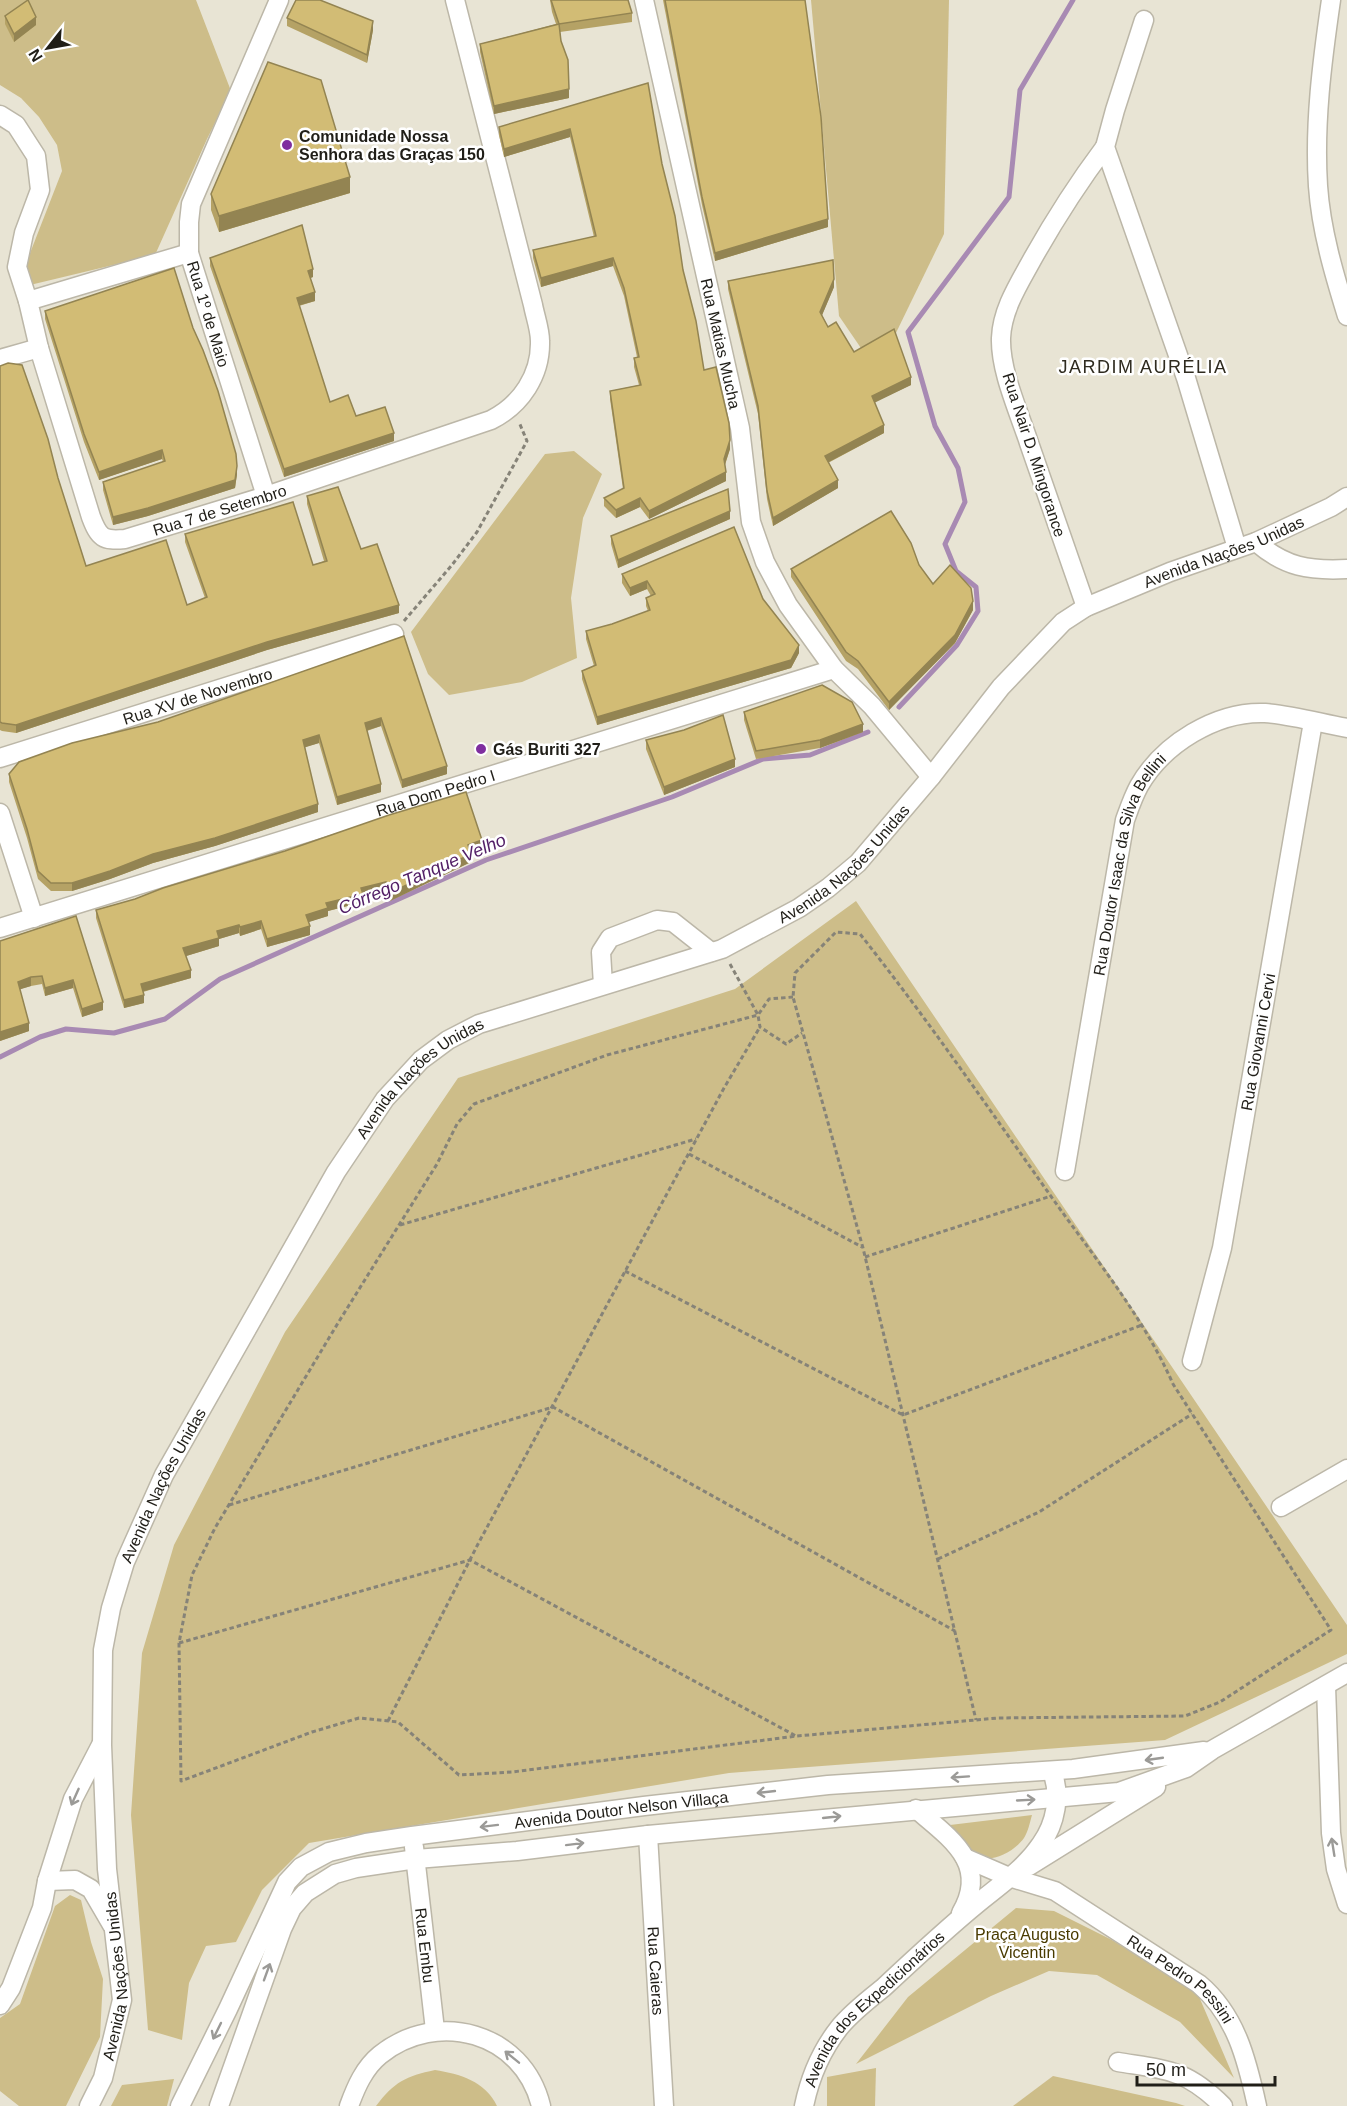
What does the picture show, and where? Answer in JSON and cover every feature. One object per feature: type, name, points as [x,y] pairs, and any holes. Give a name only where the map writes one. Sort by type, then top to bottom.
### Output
[{"type":"street","name":"Rua 1º de Maio","points":[[266,496],[189,253],[189,212],[279,0]]},
{"type":"street","points":[[455,0],[533,304],[540,340],[539,358],[534,376],[517,402]]},
{"type":"street","name":"Rua Matias Mucha","points":[[644,0],[740,428],[751,522],[765,562],[788,605],[834,669]]},
{"type":"street","points":[[1331,0],[1320,80],[1317,143],[1318,188],[1333,266],[1347,316]]},
{"type":"street","points":[[1144,20],[1105,147],[1186,378],[1237,548]]},
{"type":"street","points":[[0,115],[16,125],[36,156],[40,190],[24,233],[17,267],[39,348],[0,359]]},
{"type":"street","name":"Rua Nair D. Mingorance","points":[[1086,607],[1017,406],[1004,362],[1001,337],[1008,308],[1025,273],[1080,179],[1105,147]]},
{"type":"street","points":[[28,301],[189,253]]},
{"type":"street","name":"Rua 7 de Setembro","points":[[39,348],[91,517],[101,536],[110,540],[125,539],[266,496],[491,420],[506,413],[517,402]]},
{"type":"street","name":"Avenida Nações Unidas","points":[[89,2106],[103,2078],[122,2000],[107,1869],[102,1745],[103,1650],[111,1608],[125,1562],[164,1475],[336,1172],[385,1100],[421,1060],[448,1040],[488,1021],[717,950],[773,923],[828,888],[858,862],[931,777],[1001,687],[1064,622],[1086,607],[1170,572],[1256,542],[1331,507],[1347,497]]},
{"type":"street","points":[[1256,542],[1278,559],[1292,565],[1306,568],[1347,569]]},
{"type":"street","name":"Rua XV de Novembro","points":[[0,758],[394,634]]},
{"type":"street","points":[[834,669],[872,706],[931,777]]},
{"type":"street","name":"Rua Dom Pedro I","points":[[0,928],[834,669]]},
{"type":"street","name":"Rua Doutor Isaac da Silva Bellini","points":[[1065,1171],[1125,820],[1139,786],[1154,764],[1183,740],[1214,721],[1238,714],[1266,713],[1347,728]]},
{"type":"street","name":"Rua Giovanni Cervi","points":[[1192,1361],[1222,1248],[1313,722]]},
{"type":"street","points":[[0,813],[34,918]]},
{"type":"street","points":[[603,985],[601,952],[610,938],[657,920],[674,922],[717,950]]},
{"type":"street","points":[[1281,1507],[1347,1469]]},
{"type":"street","name":"Avenida Doutor Nelson Villaça","points":[[219,2106],[282,1929],[292,1908],[305,1893],[335,1874],[356,1868],[416,1859],[517,1851],[648,1835],[916,1809],[1119,1792],[1186,1768],[1212,1750],[1347,1673]]},
{"type":"street","points":[[1326,1686],[1331,1833],[1336,1869],[1347,1904]]},
{"type":"street","points":[[0,2005],[11,1988],[42,1908],[47,1881],[73,1799],[102,1745]]},
{"type":"street","name":"Avenida Doutor Nelson Villaça","points":[[180,2106],[287,1882],[301,1867],[329,1852],[366,1843],[412,1836],[828,1785],[1086,1768],[1212,1750]]},
{"type":"street","points":[[1076,1838],[1119,1792],[1103,1777],[1086,1768]]},
{"type":"street","points":[[1009,1877],[1044,1858],[1186,1768]]},
{"type":"street","points":[[1009,1877],[1042,1844],[1053,1821],[1057,1789],[1052,1771]]},
{"type":"street","points":[[916,1809],[943,1833],[965,1858],[970,1869],[972,1887],[957,1920]]},
{"type":"street","name":"Rua Caieras","points":[[648,1835],[664,2106]]},
{"type":"street","name":"Rua Embu","points":[[412,1836],[435,2030]]},
{"type":"street","name":"Rua Pedro Pessini","points":[[965,1858],[1009,1877],[1055,1891],[1214,1996],[1233,2026],[1257,2106]]},
{"type":"street","points":[[1044,1858],[1055,1891]]},
{"type":"street","name":"Avenida dos Expedicionários","points":[[804,2106],[807,2090],[819,2057],[840,2026],[957,1920],[1009,1877]]},
{"type":"street","points":[[47,1881],[75,1880],[91,1889],[102,1911],[115,1929]]},
{"type":"street","points":[[349,2106],[358,2081],[378,2056],[404,2038],[435,2030],[467,2032],[496,2044],[521,2064],[538,2091],[541,2106]]},
{"type":"street","points":[[1118,2062],[1169,2070],[1184,2075],[1210,2093],[1223,2106]]},
{"type":"path","points":[[394,634],[477,532],[509,476],[527,441],[517,402]]},
{"type":"path","points":[[793,997],[769,999],[758,1015],[607,1055],[474,1104],[456,1124],[436,1164],[215,1528],[192,1575],[179,1643],[181,1781],[312,1732],[359,1718],[398,1722],[459,1774],[512,1772],[797,1736],[976,1720],[998,1718],[1185,1716],[1221,1702],[1331,1630],[1173,1384],[1159,1353],[1142,1325],[1051,1196],[903,988],[860,934],[836,932],[795,973],[793,997],[863,1248],[976,1720]]},
{"type":"path","points":[[388,1720],[470,1560],[697,1139],[760,1027],[758,1015],[717,950]]},
{"type":"path","points":[[760,1027],[786,1044],[803,1032]]},
{"type":"path","points":[[398,1225],[697,1139]]},
{"type":"path","points":[[689,1154],[863,1248]]},
{"type":"path","points":[[865,1257],[1051,1196]]},
{"type":"path","points":[[626,1271],[903,1414],[1142,1325]]},
{"type":"path","points":[[229,1505],[553,1407],[955,1630]]},
{"type":"path","points":[[938,1559],[1039,1512],[1192,1414]]},
{"type":"path","points":[[179,1643],[470,1560],[797,1736]]},
{"type":"green space","points":[[0,0],[196,0],[231,91],[155,255],[30,285],[25,266],[62,171],[57,145],[39,117],[21,98],[0,85]]},
{"type":"green space","points":[[811,0],[949,0],[944,234],[894,337],[865,354],[839,316]]},
{"type":"green space","points":[[574,451],[602,474],[583,518],[571,598],[577,658],[522,682],[449,695],[428,674],[411,632],[545,454]]},
{"type":"green space","points":[[856,901],[1347,1625],[1347,1654],[1165,1740],[729,1773],[309,1843],[262,1890],[236,1942],[206,1946],[189,1983],[182,2040],[148,2030],[131,1815],[142,1653],[174,1545],[285,1332],[458,1078],[735,989]]},
{"type":"green space","points":[[1032,1815],[1027,1833],[1020,1843],[1008,1852],[987,1859],[965,1850],[950,1825]]},
{"type":"green space","points":[[70,1895],[81,1900],[103,1979],[100,2037],[66,2106],[19,2106],[0,2091],[0,2018],[20,2004],[55,1906]]},
{"type":"green space","name":"Praça Augusto Vicentin","points":[[1016,1908],[1054,1911],[1112,1940],[1197,1992],[1234,2078],[1180,2022],[1097,1975],[1049,1971],[991,1996],[856,2064],[908,1997]]},
{"type":"green space","points":[[876,2068],[875,2106],[827,2106],[827,2077]]},
{"type":"green space","points":[[435,2070],[471,2080],[486,2090],[497,2106],[376,2106],[401,2081]]},
{"type":"green space","points":[[1053,2076],[1176,2103],[1185,2106],[1013,2106]]},
{"type":"green space","points":[[174,2079],[167,2106],[111,2106],[122,2085]]},
{"type":"building","points":[[28,0],[36,17],[14,34],[5,16]]},
{"type":"building","points":[[296,0],[320,0],[373,21],[367,55],[287,18]]},
{"type":"building","points":[[551,0],[628,0],[632,13],[559,24]]},
{"type":"building","points":[[665,0],[805,0],[821,117],[828,219],[715,253],[702,197]]},
{"type":"building","points":[[559,24],[561,41],[568,60],[569,89],[494,106],[480,44]]},
{"type":"building","name":"Comunidade Nossa Senhora das Graças 150","points":[[268,62],[321,80],[350,177],[219,216],[211,194]]},
{"type":"building","points":[[648,83],[704,370],[716,367],[729,423],[730,440],[724,459],[726,472],[649,511],[640,498],[616,510],[604,498],[624,488],[610,391],[641,385],[634,358],[639,357],[624,288],[613,258],[541,278],[533,250],[596,236],[570,129],[504,149],[499,127]]},
{"type":"building","points":[[302,225],[313,269],[308,271],[315,292],[297,298],[330,402],[348,395],[356,416],[385,407],[394,433],[284,469],[210,258]]},
{"type":"building","points":[[833,260],[834,279],[820,312],[828,327],[836,322],[854,352],[894,329],[911,377],[872,396],[884,425],[825,456],[838,480],[773,518],[767,491],[758,406],[728,281]]},
{"type":"building","points":[[174,268],[193,328],[218,391],[236,454],[235,480],[113,517],[103,482],[165,461],[162,450],[99,472],[84,434],[45,311]]},
{"type":"building","points":[[8,363],[22,365],[48,439],[86,566],[166,540],[187,605],[207,597],[185,534],[293,502],[313,565],[327,561],[307,496],[338,487],[361,549],[377,544],[399,605],[267,642],[16,725],[0,722],[0,366]]},
{"type":"building","points":[[728,489],[730,511],[618,560],[611,536]]},
{"type":"building","points":[[891,511],[911,543],[919,565],[933,584],[950,565],[971,588],[973,601],[955,635],[889,702],[858,661],[846,652],[791,569]]},
{"type":"building","points":[[734,527],[763,599],[799,645],[791,660],[597,717],[582,671],[596,665],[586,631],[650,610],[646,598],[655,594],[647,581],[630,588],[622,574]]},
{"type":"building","points":[[404,636],[447,766],[402,780],[381,718],[365,723],[381,784],[337,797],[319,735],[303,740],[318,804],[215,838],[153,854],[72,883],[51,883],[38,871],[9,774],[19,762],[72,743],[158,722]]},
{"type":"building","points":[[822,685],[852,702],[863,724],[820,740],[756,751],[744,712]]},
{"type":"building","points":[[723,715],[735,759],[664,787],[646,740],[684,730]]},
{"type":"building","points":[[466,792],[482,840],[468,845],[471,854],[390,893],[386,882],[361,888],[363,894],[326,903],[328,908],[306,915],[310,926],[267,939],[261,921],[217,931],[219,938],[183,948],[191,970],[141,984],[144,995],[124,1000],[96,910]]},
{"type":"building","points":[[76,916],[103,1002],[82,1009],[73,980],[45,988],[42,976],[31,977],[18,982],[29,1023],[0,1032],[0,941]]},
{"type":"waterway","name":"Córrego Tanque Velho","points":[[899,707],[957,645],[978,611],[976,587],[956,571],[945,544],[965,502],[958,468],[935,426],[908,332],[1009,197],[1020,90],[1073,0]]},
{"type":"waterway","name":"Córrego Tanque Velho","points":[[0,1057],[40,1037],[66,1029],[114,1033],[165,1019],[220,979],[486,860],[672,797],[763,759],[810,755],[868,732]]},
{"type":"place","name":"Comunidade Nossa Senhora das Graças 150","points":[[287,145]]},
{"type":"place","name":"Gás Buriti 327","points":[[481,749]]},
{"type":"district","name":"JARDIM AURÉLIA","points":[[1143,367]]}]
